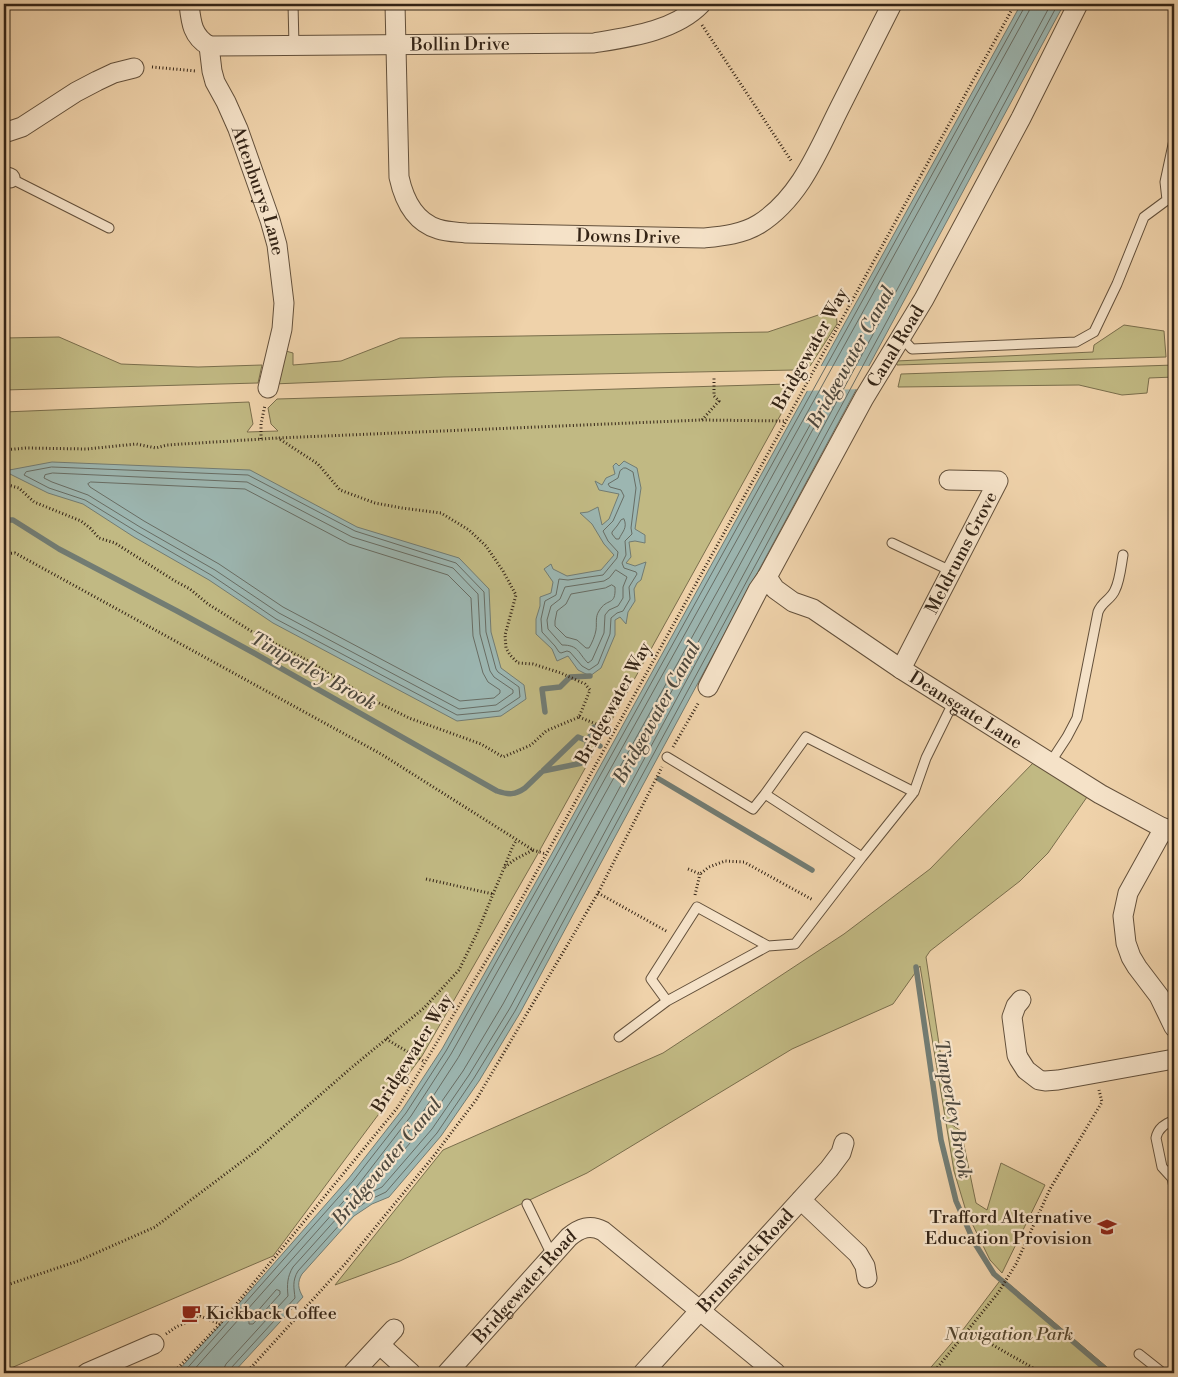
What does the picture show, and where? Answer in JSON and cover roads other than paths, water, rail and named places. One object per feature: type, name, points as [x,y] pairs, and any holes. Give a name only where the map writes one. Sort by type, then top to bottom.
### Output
[{"type":"street","points":[[189,4],[192,27],[200,41],[209,46]]},
{"type":"street","name":"Downs Drive","points":[[395,4],[399,177],[402,192],[410,208],[420,219],[438,229],[476,233],[704,238],[727,235],[757,225],[782,206],[803,180],[892,4]]},
{"type":"street","name":"Canal Road","points":[[708,687],[758,590],[864,398],[924,299],[1021,118],[1078,4]]},
{"type":"street","name":"Bollin Drive","points":[[209,46],[594,43],[631,37],[654,30],[685,17],[697,8]]},
{"type":"street","name":"Attenburys Lane","points":[[209,46],[212,71],[238,130],[277,245],[284,303],[282,329],[268,388]]},
{"type":"street","points":[[4,133],[22,127],[76,92],[97,81],[114,73],[134,68]]},
{"type":"street","name":"Meldrums Grove","points":[[901,669],[998,481],[949,480]]},
{"type":"street","name":"Deansgate Lane","points":[[767,576],[775,589],[783,596],[793,602],[813,609],[901,669],[1050,763],[1107,798],[1169,831]]},
{"type":"street","points":[[1169,831],[1128,893],[1123,916],[1126,943],[1131,957],[1159,996],[1174,1027]]},
{"type":"street","points":[[1021,1000],[1013,1011],[1012,1024],[1017,1055],[1026,1070],[1034,1077],[1045,1081],[1096,1074],[1174,1059]]},
{"type":"street","name":"Brunswick Road","points":[[643,1373],[837,1160],[844,1143]]},
{"type":"street","points":[[801,1200],[858,1254],[865,1266],[867,1278]]},
{"type":"street","name":"Bridgewater Road","points":[[447,1373],[554,1253],[576,1232],[585,1228],[595,1228],[603,1231],[700,1311]]},
{"type":"street","points":[[700,1311],[776,1373]]},
{"type":"street","points":[[353,1373],[394,1329]]},
{"type":"street","points":[[86,1373],[154,1344]]},
{"type":"street","points":[[380,1345],[411,1373]]},
{"type":"lane","points":[[293,4],[294,46]]},
{"type":"lane","points":[[901,337],[912,349],[1076,342],[1094,332],[1117,284],[1144,217],[1167,200],[1165,182],[1174,140]]},
{"type":"lane","points":[[7,177],[109,228]]},
{"type":"lane","points":[[892,543],[952,571]]},
{"type":"lane","points":[[1050,763],[1077,718],[1098,612],[1101,605],[1116,589],[1123,554]]},
{"type":"lane","points":[[619,1037],[667,1001],[768,946],[795,944],[914,792],[926,758],[954,701]]},
{"type":"lane","points":[[667,757],[752,809],[806,737],[914,792]]},
{"type":"lane","points":[[765,794],[862,857]]},
{"type":"lane","points":[[667,1001],[651,979],[696,907],[768,946]]},
{"type":"lane","points":[[1174,1120],[1161,1128],[1156,1138],[1162,1167],[1172,1178],[1174,1187]]},
{"type":"lane","points":[[527,1204],[548,1247],[554,1253]]},
{"type":"lane","points":[[1139,1354],[1163,1373]]},
{"type":"water","name":"Bridgewater Canal","points":[[1021,4],[1064,4],[520,1013],[479,1081],[441,1136],[389,1197],[372,1204],[354,1216],[302,1274],[299,1286],[303,1297],[233,1373],[176,1373],[349,1178],[402,1110],[442,1049]]},
{"type":"water","points":[[624,461],[637,468],[641,488],[635,529],[645,535],[645,543],[629,542],[631,557],[626,563],[635,566],[646,562],[641,580],[634,589],[635,601],[628,612],[626,624],[620,617],[615,620],[615,635],[601,668],[590,676],[578,670],[568,656],[557,661],[552,649],[536,634],[536,619],[540,606],[540,597],[551,593],[553,582],[544,569],[551,564],[553,569],[567,576],[601,570],[614,555],[604,544],[592,524],[580,513],[588,512],[598,507],[602,525],[609,519],[619,494],[599,490],[595,481],[602,485],[606,478],[615,474],[613,466],[616,463],[619,466]]},
{"type":"water","points":[[52,462],[250,470],[357,527],[459,558],[489,589],[491,632],[501,668],[524,685],[526,699],[501,716],[457,721],[273,623],[209,580],[134,537],[83,504],[48,493],[4,471]]},
{"type":"waterway","name":"Timperley Brook","points":[[4,520],[13,520],[59,549],[254,653],[497,791],[512,794],[525,788],[578,737],[600,746]]},
{"type":"waterway","points":[[545,712],[542,689],[560,687],[570,677],[590,676]]},
{"type":"waterway","points":[[543,771],[582,763],[594,727],[605,731]]},
{"type":"waterway","name":"Timperley Brook","points":[[659,779],[812,870]]},
{"type":"waterway","name":"Timperley Brook","points":[[916,967],[941,1140],[956,1201],[974,1242],[994,1274],[1110,1373]]},
{"type":"place","name":"Trafford Alternative Education Provision","points":[[1107,1227]]},
{"type":"place","name":"Kickback Coffee","points":[[191,1313]]},
{"type":"park label","name":"Navigation Park","points":[[1009,1334]]}]
